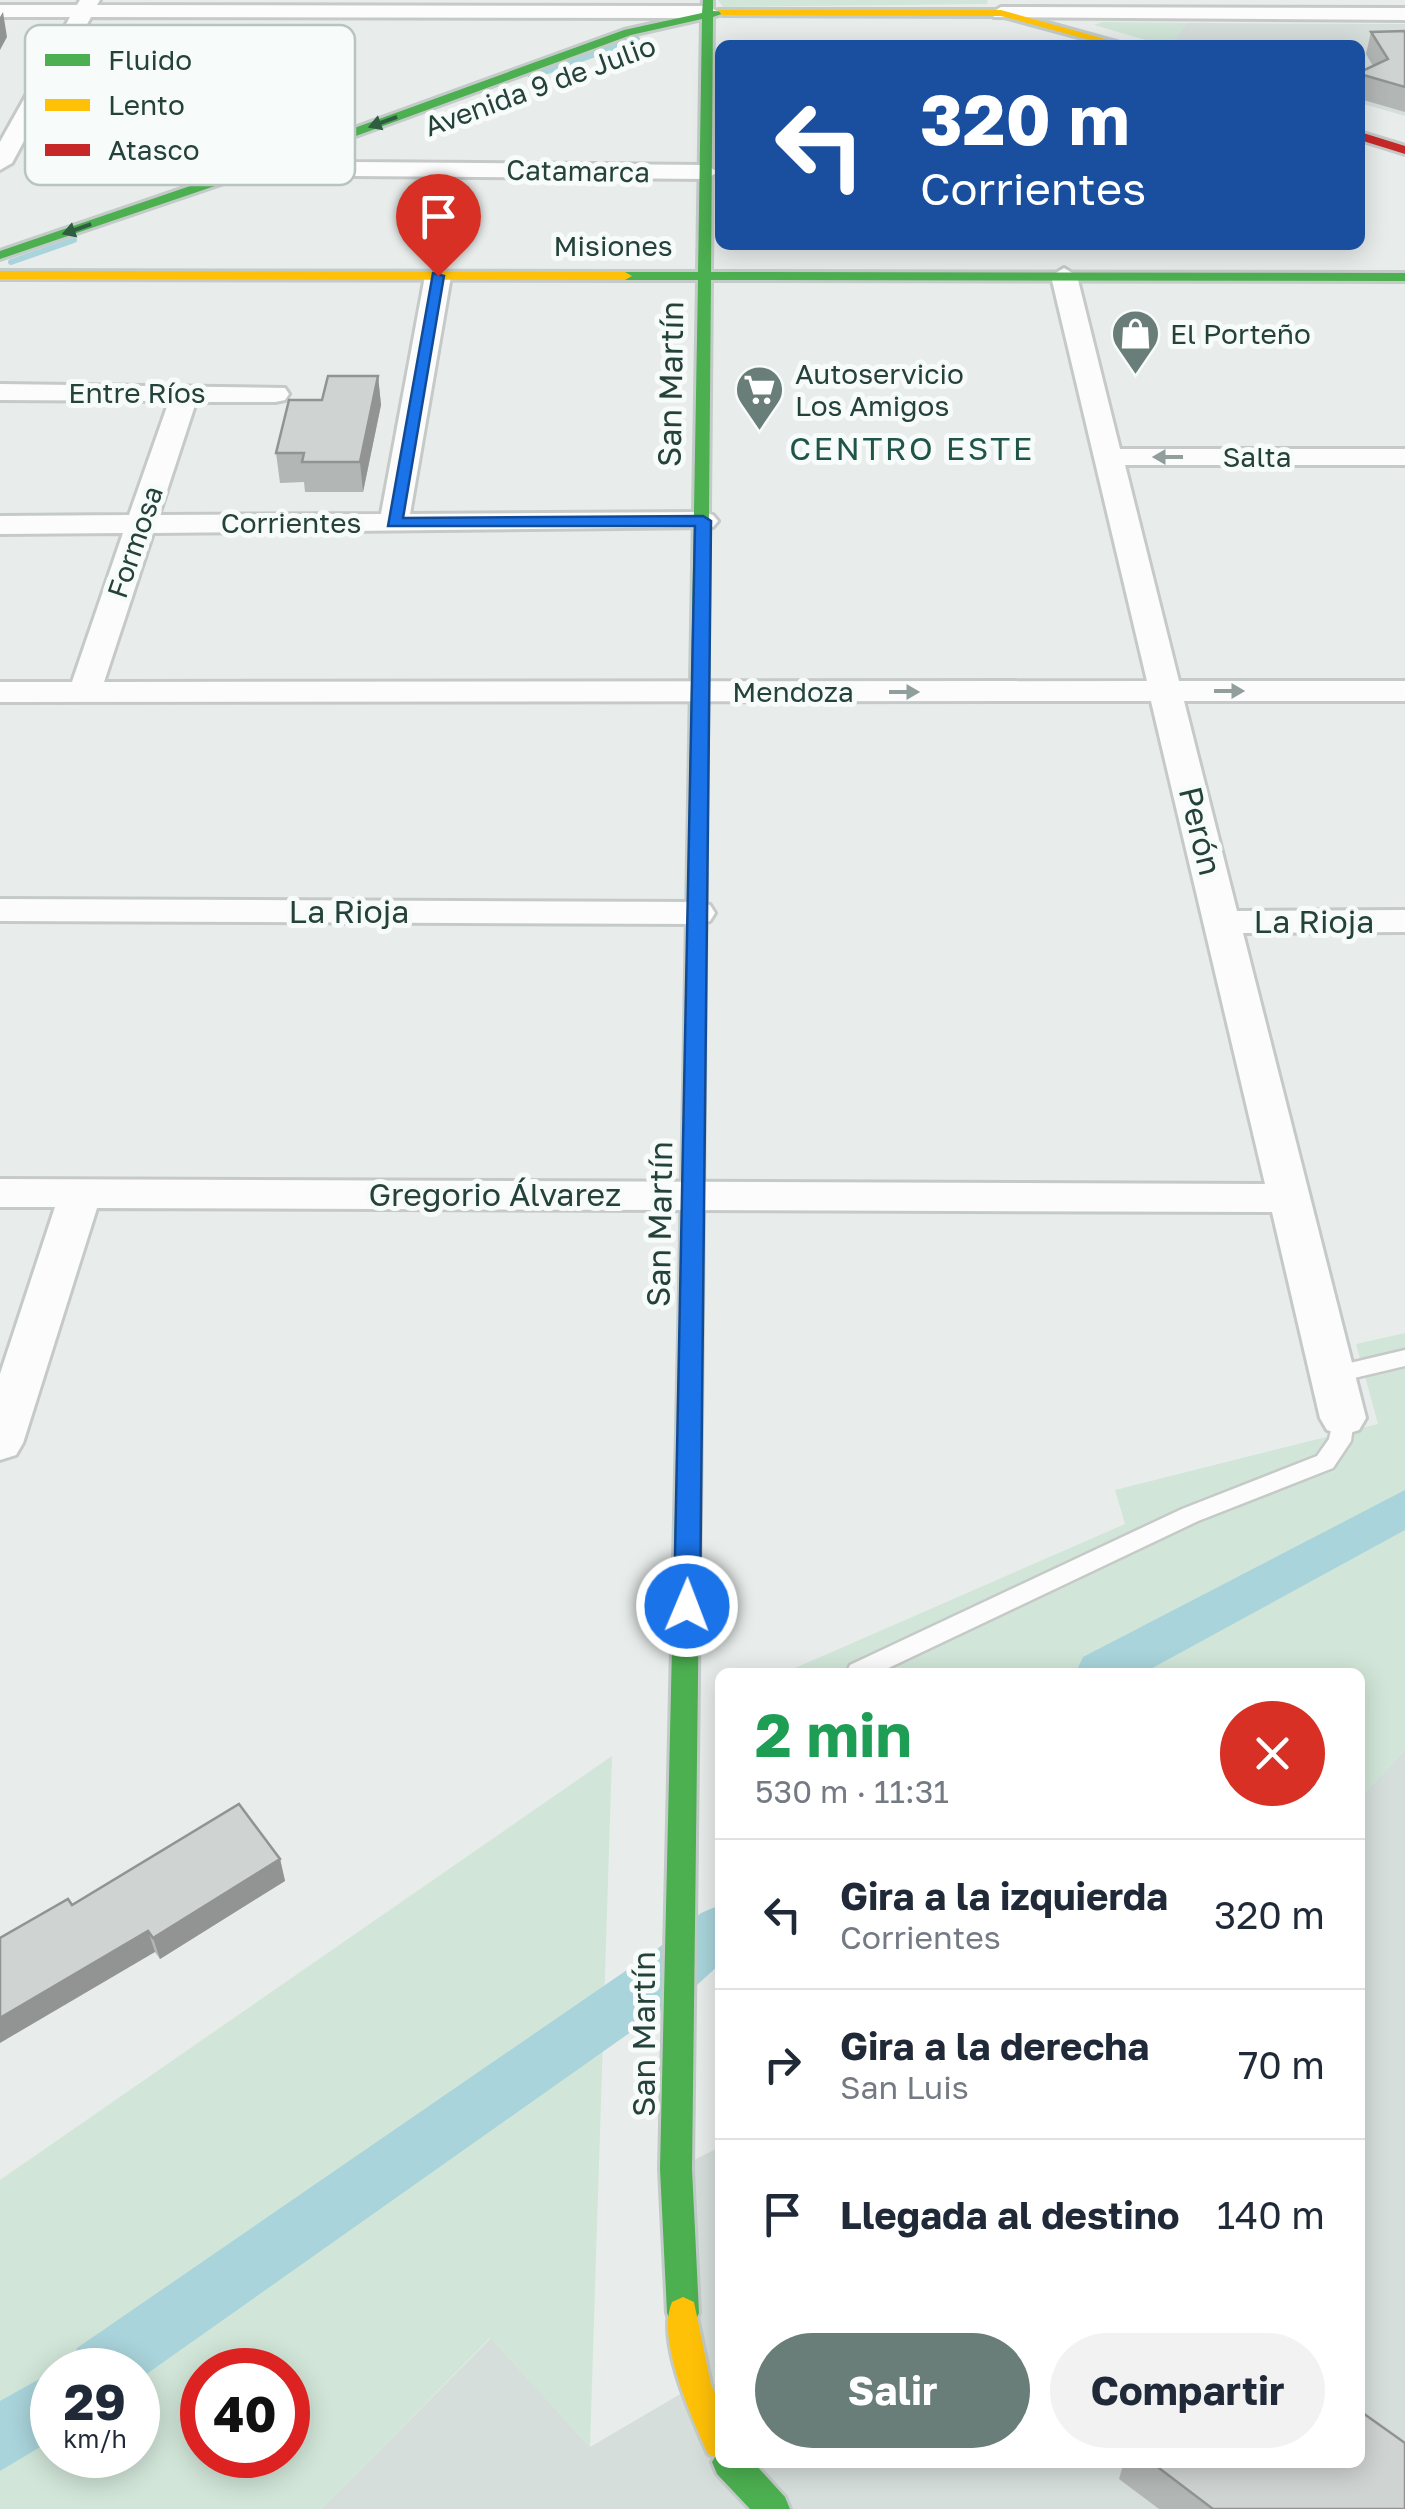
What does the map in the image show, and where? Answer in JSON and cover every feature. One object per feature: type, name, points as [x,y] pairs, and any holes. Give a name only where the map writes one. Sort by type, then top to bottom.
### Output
[{"type":"street","points":[[0,10],[87,5],[999,6],[1405,14]]},
{"type":"street","name":"Avenida 9 de Julio","points":[[355,132],[708,6]]},
{"type":"street","name":"Avenida 9 de Julio","points":[[355,153],[658,44],[708,6]]},
{"type":"street","name":"San Martín","points":[[708,6],[693,1196],[694,1751],[676,1968],[678,2293],[695,2386],[715,2431]]},
{"type":"street","points":[[999,6],[1008,40]]},
{"type":"street","points":[[999,6],[1051,40]]},
{"type":"street","points":[[999,6],[1105,40]]},
{"type":"street","points":[[0,163],[25,118]]},
{"type":"street","points":[[1365,118],[1405,130]]},
{"type":"street","points":[[1365,138],[1405,150]]},
{"type":"street","name":"Catamarca","points":[[355,168],[706,172]]},
{"type":"street","name":"Avenida 9 de Julio","points":[[1,271],[215,185]]},
{"type":"street","name":"Avenida 9 de Julio","points":[[1,271],[262,185]]},
{"type":"street","name":"Misiones","points":[[1,271],[705,276],[1060,261],[1405,277]]},
{"type":"street","name":"Perón","points":[[1060,261],[1344,1418]]},
{"type":"street","points":[[394,523],[438,276]]},
{"type":"street","name":"Entre Ríos","points":[[0,392],[275,394]]},
{"type":"street","name":"Formosa","points":[[85,692],[186,393]]},
{"type":"street","name":"Salta","points":[[1109,457],[1405,457]]},
{"type":"street","name":"Corrientes","points":[[0,525],[703,521]]},
{"type":"street","name":"Mendoza","points":[[0,692],[1405,692]]},
{"type":"street","name":"La Rioja","points":[[0,910],[698,913]]},
{"type":"street","name":"La Rioja","points":[[1222,922],[1405,921]]},
{"type":"street","name":"Gregorio Álvarez","points":[[0,1193],[1290,1198]]},
{"type":"street","points":[[0,1444],[81,1193]]},
{"type":"street","points":[[735,2468],[773,2509]]},
{"type":"lane","points":[[1333,1375],[1405,1358]]},
{"type":"lane","points":[[866,1668],[1190,1514],[1288,1480],[1324,1462],[1340,1440],[1344,1418]]},
{"type":"shaded area","points":[[1186,23],[1405,24],[1405,116],[1365,104],[1365,40],[1175,40]]},
{"type":"shaded area","points":[[1405,1750],[1405,2509],[321,2509],[491,2338],[590,2447],[694,2386],[676,2169],[715,2150],[715,2468],[1365,2468],[1365,1793]]},
{"type":"green space","points":[[718,0],[987,0],[988,4],[723,7]]},
{"type":"green space","points":[[1186,23],[1175,40],[1146,40],[1094,25]]},
{"type":"green space","points":[[1405,1333],[1405,1750],[1365,1793],[1365,1668],[795,1668],[1125,1524],[1115,1490],[1378,1424],[1356,1344]]},
{"type":"green space","points":[[612,1756],[590,2447],[490,2338],[321,2509],[0,2509],[0,2180]]},
{"type":"building","points":[[1405,31],[1405,87],[1365,75],[1365,70],[1388,59],[1371,32]]},
{"type":"building","points":[[328,376],[378,376],[360,462],[302,462],[304,453],[276,453],[289,400],[322,400]]},
{"type":"building","points":[[239,1804],[280,1859],[153,1938],[148,1931],[0,2018],[0,1938],[68,1899],[72,1905]]},
{"type":"building","points":[[1365,2415],[1405,2443],[1405,2509],[1213,2509],[1159,2468],[1365,2468]]},
{"type":"waterway","points":[[531,77],[637,39]]},
{"type":"waterway","points":[[11,262],[74,240]]},
{"type":"waterway","points":[[1108,1668],[1405,1508]]},
{"type":"waterway","points":[[131,2348],[676,1968],[715,1934]]},
{"type":"waterway","points":[[0,2439],[30,2418]]},
{"type":"traffic: fast","points":[[694,1086],[708,0]]},
{"type":"traffic: fast","points":[[355,132],[628,32],[722,12]]},
{"type":"traffic: fast","points":[[0,255],[205,185]]},
{"type":"traffic: fast","points":[[625,276],[1405,277]]},
{"type":"traffic: fast","points":[[683,2313],[676,2169],[689,1430]]},
{"type":"traffic: fast","points":[[735,2468],[773,2509]]},
{"type":"traffic: slow","points":[[722,12],[1001,13],[1102,40]]},
{"type":"traffic: slow","points":[[0,275],[625,276]]},
{"type":"traffic: slow","points":[[689,1430],[694,1086]]},
{"type":"traffic: slow","points":[[683,2313],[695,2386],[715,2431]]},
{"type":"traffic: jam","points":[[1365,138],[1405,150]]},
{"type":"place","name":"El Porteño","points":[[1135,376]]},
{"type":"place","name":"Autoservicio Los Amigos","points":[[760,432]]},
{"type":"district","name":"CENTRO ESTE","points":[[912,449]]},
{"type":"route","points":[[438,276],[394,523],[703,521],[687,1606]]}]
